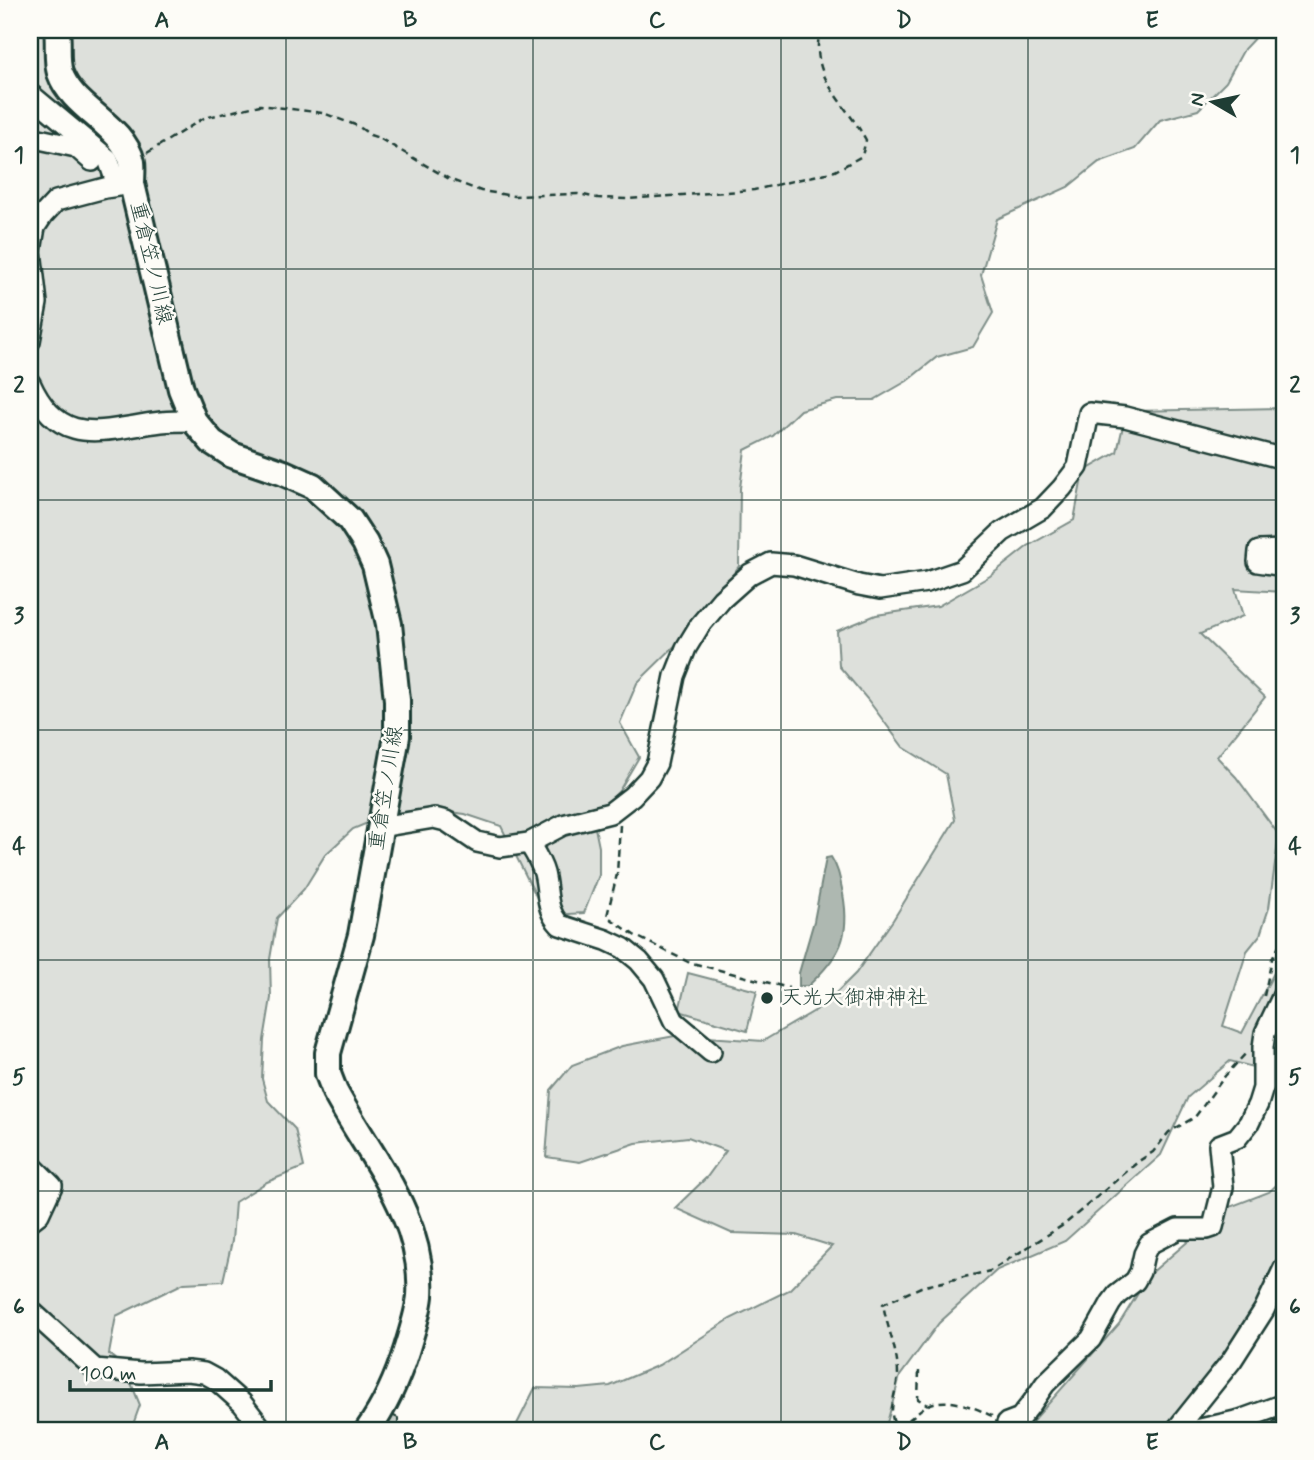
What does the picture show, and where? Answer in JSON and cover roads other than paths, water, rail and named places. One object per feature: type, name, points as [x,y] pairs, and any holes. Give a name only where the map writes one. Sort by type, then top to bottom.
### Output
[{"type":"main road","name":"重倉笠ノ川線","points":[[57,30],[60,75],[79,100],[107,125],[125,149],[126,174],[181,389],[194,421],[212,442],[232,455],[313,486],[350,520],[370,554],[379,578],[389,624],[397,700],[397,736],[361,934],[331,1036],[328,1074],[346,1113],[405,1212],[414,1236],[420,1278],[415,1321],[404,1357],[380,1414],[368,1430]]},
{"type":"street","points":[[30,94],[126,174]]},
{"type":"street","points":[[30,137],[76,147],[99,167],[126,174]]},
{"type":"street","points":[[30,341],[37,303],[31,251],[35,227],[56,201],[105,188],[126,174]]},
{"type":"street","points":[[30,383],[48,413],[62,424],[80,429],[99,432],[161,422],[194,421]]},
{"type":"street","points":[[380,827],[434,818],[446,821],[487,846],[500,848],[529,843],[563,825],[610,813],[649,778],[657,763],[675,676],[686,648],[700,625],[722,599],[750,573],[771,563],[794,565],[880,589],[927,582],[962,570],[1002,532],[1043,508],[1062,488],[1078,467],[1089,413],[1125,416],[1284,459]]},
{"type":"street","points":[[1284,550],[1259,551],[1258,555],[1258,562],[1284,566]]},
{"type":"street","points":[[529,843],[542,865],[548,908],[553,918],[560,925],[623,948],[639,961],[654,979],[674,1021],[711,1052]]},
{"type":"street","points":[[1009,1427],[1032,1404],[1045,1384],[1091,1339],[1117,1295],[1135,1281],[1149,1244],[1175,1230],[1213,1227],[1223,1187],[1219,1145],[1237,1138],[1249,1123],[1258,1104],[1263,1088],[1265,1033],[1284,993]]},
{"type":"street","points":[[30,1164],[52,1186],[39,1214],[30,1221]]},
{"type":"street","points":[[1176,1430],[1232,1360],[1264,1310],[1284,1268]]},
{"type":"street","points":[[30,1310],[95,1369],[141,1373],[170,1370],[204,1373],[215,1379],[242,1403],[263,1430]]},
{"type":"street","points":[[1196,1430],[1240,1420],[1284,1404]]},
{"type":"place","name":"天光大御神神社","points":[[767,998]]}]
